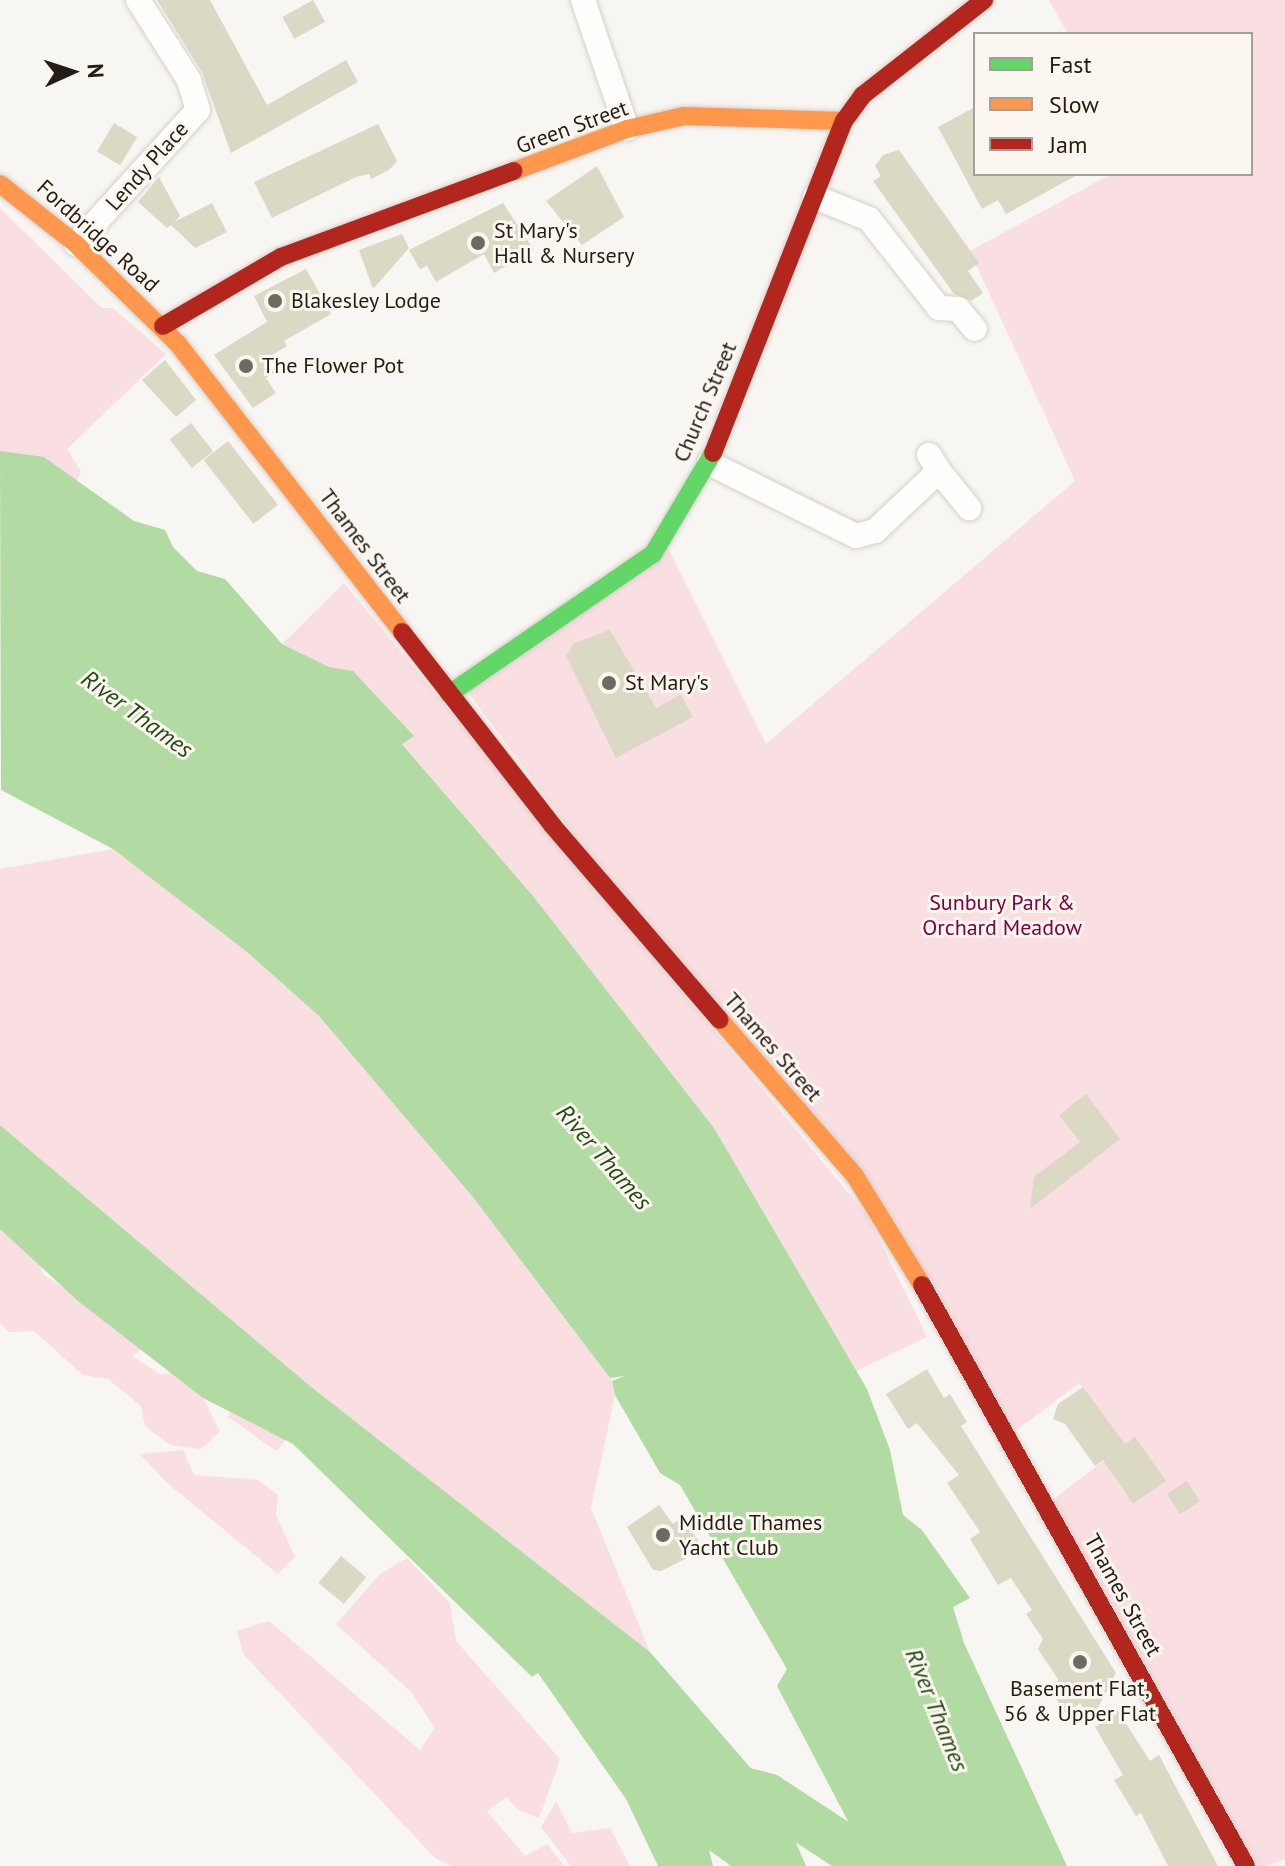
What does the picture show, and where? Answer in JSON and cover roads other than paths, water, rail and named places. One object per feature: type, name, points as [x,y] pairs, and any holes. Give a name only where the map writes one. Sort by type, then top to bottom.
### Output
[{"type":"street","name":"Lendy Place","points":[[76,244],[198,110],[189,80],[138,0]]},
{"type":"street","points":[[583,0],[627,129]]},
{"type":"street","points":[[844,121],[863,95],[984,0]]},
{"type":"street","name":"Green Street","points":[[163,326],[281,257],[627,129],[684,116],[745,114],[844,121]]},
{"type":"street","name":"Church Street","points":[[449,694],[653,554],[709,463],[844,121]]},
{"type":"street","name":"Fordbridge Road","points":[[0,184],[76,244],[163,326]]},
{"type":"street","points":[[815,197],[869,219],[939,308],[958,309],[975,329]]},
{"type":"street","name":"Thames Street","points":[[163,326],[449,694],[887,1222],[1246,1866]]},
{"type":"street","points":[[709,463],[856,536],[875,531],[934,463],[969,508]]},
{"type":"water","points":[[0,451],[44,457],[134,521],[165,530],[173,547],[197,571],[225,579],[282,644],[329,667],[353,671],[414,736],[402,744],[533,896],[714,1128],[867,1389],[890,1450],[903,1515],[922,1530],[970,1598],[953,1607],[964,1643],[1067,1866],[864,1866],[849,1853],[862,1833],[849,1823],[777,1686],[787,1669],[680,1485],[660,1473],[615,1395],[612,1381],[625,1376],[610,1378],[472,1196],[319,1016],[247,952],[113,849],[1,790]]},
{"type":"water","points":[[0,1125],[310,1386],[650,1652],[755,1773],[799,1799],[784,1815],[806,1866],[731,1866],[709,1850],[713,1866],[658,1866],[626,1799],[538,1673],[532,1677],[293,1444],[203,1398],[78,1301],[0,1229]]},
{"type":"waterway","name":"River Thames","points":[[735,1788],[767,1796],[874,1866]]},
{"type":"place","name":"St Mary's Hall & Nursery","points":[[478,243]]},
{"type":"place","name":"Blakesley Lodge","points":[[275,301]]},
{"type":"place","name":"The Flower Pot","points":[[246,366]]},
{"type":"place","name":"St Mary's","points":[[609,683]]},
{"type":"place","name":"Middle Thames Yacht Club","points":[[663,1535]]},
{"type":"place","name":"Basement Flat, 56 & Upper Flat","points":[[1080,1662]]},
{"type":"park label","name":"Sunbury Park & Orchard Meadow","points":[[1002,914]]}]
